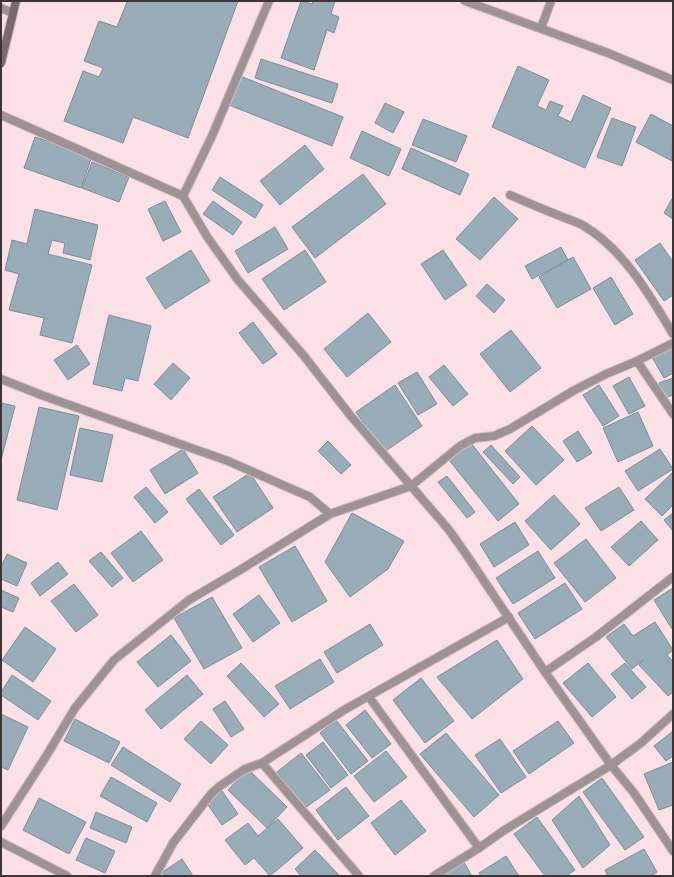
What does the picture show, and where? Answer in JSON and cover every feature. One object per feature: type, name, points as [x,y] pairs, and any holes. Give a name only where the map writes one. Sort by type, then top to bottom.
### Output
[{"type":"street","points":[[1,63],[16,1]]},
{"type":"street","points":[[183,196],[212,136],[269,1]]},
{"type":"street","points":[[465,1],[608,53],[673,80]]},
{"type":"street","points":[[540,28],[551,1]]},
{"type":"street","points":[[1,8],[13,13]]},
{"type":"street","points":[[1,115],[183,196],[208,238],[238,280],[304,356],[350,415],[449,530],[545,672],[634,793],[673,851]]},
{"type":"street","points":[[510,195],[582,225],[599,237],[628,267],[651,297],[673,334]]},
{"type":"street","points":[[1,826],[75,708],[114,660],[189,600],[330,514],[411,486],[460,446],[476,438],[494,436],[510,429],[574,391],[673,342]]},
{"type":"street","points":[[637,361],[673,414]]},
{"type":"street","points":[[1,379],[44,396],[110,418],[228,461],[310,497],[330,514]]},
{"type":"street","points":[[545,672],[596,637],[673,577]]},
{"type":"street","points":[[155,876],[173,843],[211,794],[220,786],[245,769],[262,763],[344,710],[509,617]]},
{"type":"street","points":[[369,697],[479,848]]},
{"type":"street","points":[[434,876],[503,831],[612,765],[673,714]]},
{"type":"street","points":[[262,763],[359,876]]},
{"type":"street","points":[[1,842],[67,876]]},
{"type":"building","points":[[125,1],[238,1],[188,138],[133,117],[123,143],[64,121],[83,71],[99,77],[103,68],[84,61],[99,21],[117,27],[127,2]]},
{"type":"building","points":[[301,1],[312,4],[313,1],[335,1],[331,14],[339,17],[334,33],[327,30],[314,70],[281,58]]},
{"type":"building","points":[[261,59],[338,84],[332,103],[255,78]]},
{"type":"building","points":[[518,66],[549,80],[537,106],[546,110],[550,101],[563,106],[558,116],[571,122],[583,95],[611,108],[585,168],[492,127]]},
{"type":"building","points":[[240,76],[343,117],[332,146],[229,105]]},
{"type":"building","points":[[385,103],[404,112],[393,133],[375,123]]},
{"type":"building","points":[[651,114],[673,126],[672,161],[636,142]]},
{"type":"building","points":[[612,118],[636,127],[622,166],[597,157]]},
{"type":"building","points":[[423,119],[467,136],[456,162],[412,145]]},
{"type":"building","points":[[362,131],[401,149],[389,176],[350,158]]},
{"type":"building","points":[[35,137],[92,156],[81,188],[24,168]]},
{"type":"building","points":[[305,145],[324,169],[280,205],[260,181]]},
{"type":"building","points":[[411,148],[469,174],[460,195],[402,169]]},
{"type":"building","points":[[92,162],[129,177],[119,202],[82,188]]},
{"type":"building","points":[[363,174],[386,204],[315,258],[292,227]]},
{"type":"building","points":[[220,177],[263,205],[255,218],[212,190]]},
{"type":"building","points":[[494,197],[518,219],[480,260],[456,239]]},
{"type":"building","points":[[673,197],[673,219],[664,213]]},
{"type":"building","points":[[165,201],[181,232],[163,241],[148,209]]},
{"type":"building","points":[[213,201],[242,222],[233,235],[203,214]]},
{"type":"building","points":[[35,209],[98,225],[90,260],[63,253],[65,243],[52,240],[48,254],[92,265],[72,343],[40,335],[44,318],[9,310],[19,274],[5,270],[12,240],[27,244]]},
{"type":"building","points":[[275,227],[288,249],[248,273],[235,251]]},
{"type":"building","points":[[660,243],[673,262],[673,295],[664,301],[635,260]]},
{"type":"building","points":[[561,247],[568,260],[532,279],[525,266]]},
{"type":"building","points":[[191,250],[210,281],[165,309],[146,278]]},
{"type":"building","points":[[305,250],[326,282],[284,310],[262,279]]},
{"type":"building","points":[[443,250],[467,285],[445,300],[421,264]]},
{"type":"building","points":[[573,257],[591,289],[557,308],[539,277]]},
{"type":"building","points":[[611,277],[633,314],[615,325],[593,288]]},
{"type":"building","points":[[487,284],[505,300],[494,313],[476,296]]},
{"type":"building","points":[[368,313],[391,342],[347,377],[324,349]]},
{"type":"building","points":[[109,315],[151,326],[138,381],[125,378],[122,391],[93,384]]},
{"type":"building","points":[[253,322],[277,354],[263,364],[239,333]]},
{"type":"building","points":[[511,330],[541,368],[510,392],[480,354]]},
{"type":"building","points":[[77,345],[90,364],[68,380],[54,360]]},
{"type":"building","points":[[670,346],[673,350],[673,373],[664,378],[652,357]]},
{"type":"building","points":[[173,363],[190,378],[171,400],[154,384]]},
{"type":"building","points":[[444,365],[468,394],[453,406],[429,377]]},
{"type":"building","points":[[417,372],[437,404],[418,415],[398,383]]},
{"type":"building","points":[[629,377],[645,406],[629,414],[613,386]]},
{"type":"building","points":[[673,378],[673,395],[665,398],[659,383]]},
{"type":"building","points":[[395,385],[422,426],[384,452],[356,412]]},
{"type":"building","points":[[599,385],[619,416],[603,426],[583,395]]},
{"type":"building","points":[[1,403],[15,406],[1,460]]},
{"type":"building","points":[[39,407],[79,416],[57,510],[17,500]]},
{"type":"building","points":[[638,412],[653,446],[618,462],[603,428]]},
{"type":"building","points":[[532,426],[564,460],[536,485],[505,451]]},
{"type":"building","points":[[80,428],[113,435],[102,482],[70,475]]},
{"type":"building","points":[[578,431],[592,453],[577,462],[563,441]]},
{"type":"building","points":[[328,441],[351,465],[341,474],[318,451]]},
{"type":"building","points":[[471,443],[519,504],[498,521],[449,460]]},
{"type":"building","points":[[491,445],[520,477],[513,484],[483,452]]},
{"type":"building","points":[[183,449],[198,473],[165,494],[150,470]]},
{"type":"building","points":[[660,449],[673,469],[638,491],[625,471]]},
{"type":"building","points":[[673,472],[673,505],[662,516],[645,499]]},
{"type":"building","points":[[250,473],[273,508],[237,532],[213,497]]},
{"type":"building","points":[[447,476],[475,512],[467,518],[438,482]]},
{"type":"building","points":[[146,487],[168,512],[155,523],[134,497]]},
{"type":"building","points":[[619,487],[634,510],[601,531],[585,508]]},
{"type":"building","points":[[199,489],[234,535],[221,545],[186,499]]},
{"type":"building","points":[[554,495],[580,524],[551,550],[525,521]]},
{"type":"building","points":[[352,513],[404,541],[388,569],[350,597],[325,562]]},
{"type":"building","points":[[673,513],[673,531],[664,520]]},
{"type":"building","points":[[641,521],[658,540],[629,566],[611,547]]},
{"type":"building","points":[[515,522],[529,545],[494,567],[480,544]]},
{"type":"building","points":[[141,531],[163,560],[133,582],[111,553]]},
{"type":"building","points":[[586,539],[616,578],[585,602],[554,563]]},
{"type":"building","points":[[295,546],[327,601],[292,622],[259,567]]},
{"type":"building","points":[[538,551],[555,578],[513,604],[496,578]]},
{"type":"building","points":[[101,552],[123,578],[112,587],[89,561]]},
{"type":"building","points":[[7,554],[27,563],[17,586],[1,579],[1,567]]},
{"type":"building","points":[[58,562],[68,574],[40,596],[31,583]]},
{"type":"building","points":[[565,583],[582,609],[535,639],[518,613]]},
{"type":"building","points":[[74,584],[98,615],[76,632],[51,601]]},
{"type":"building","points":[[673,588],[673,628],[672,629],[654,600]]},
{"type":"building","points":[[1,590],[19,598],[13,612],[1,607]]},
{"type":"building","points":[[259,595],[280,623],[253,642],[233,614]]},
{"type":"building","points":[[212,597],[242,648],[204,669],[174,618]]},
{"type":"building","points":[[655,622],[673,650],[667,655],[673,661],[673,692],[668,696],[639,665],[643,660],[632,669],[606,637],[624,624],[633,636]]},
{"type":"building","points":[[370,624],[383,645],[337,673],[324,652]]},
{"type":"building","points":[[25,627],[56,649],[33,682],[2,660]]},
{"type":"building","points":[[171,635],[191,661],[158,687],[137,662]]},
{"type":"building","points":[[497,640],[523,679],[472,719],[437,677]]},
{"type":"building","points":[[320,659],[334,682],[290,709],[275,686]]},
{"type":"building","points":[[241,663],[279,704],[264,717],[227,676]]},
{"type":"building","points":[[588,663],[616,697],[592,717],[563,683]]},
{"type":"building","points":[[625,663],[646,687],[632,699],[611,674]]},
{"type":"building","points":[[12,675],[51,701],[38,720],[1,695],[1,692]]},
{"type":"building","points":[[187,675],[203,694],[161,729],[145,710]]},
{"type":"building","points":[[421,678],[454,721],[425,743],[393,700]]},
{"type":"building","points":[[225,701],[244,729],[231,737],[213,709]]},
{"type":"building","points":[[365,710],[391,744],[372,758],[346,725]]},
{"type":"building","points":[[1,714],[28,727],[8,770],[1,767]]},
{"type":"building","points":[[75,719],[120,742],[109,763],[64,741]]},
{"type":"building","points":[[336,720],[368,761],[351,774],[320,733]]},
{"type":"building","points":[[201,721],[228,745],[211,764],[184,739]]},
{"type":"building","points":[[558,721],[574,743],[529,774],[513,751]]},
{"type":"building","points":[[673,731],[673,756],[666,761],[654,746]]},
{"type":"building","points":[[446,733],[499,795],[474,817],[420,754]]},
{"type":"building","points":[[500,739],[526,777],[501,793],[475,755]]},
{"type":"building","points":[[323,742],[348,775],[331,788],[306,755]]},
{"type":"building","points":[[123,747],[181,784],[170,802],[111,765]]},
{"type":"building","points":[[386,751],[407,777],[374,802],[354,776]]},
{"type":"building","points":[[301,753],[330,790],[305,808],[277,772]]},
{"type":"building","points":[[673,762],[673,805],[659,810],[644,774]]},
{"type":"building","points":[[248,769],[287,807],[267,828],[228,790]]},
{"type":"building","points":[[111,777],[157,803],[147,822],[100,796]]},
{"type":"building","points":[[602,778],[644,837],[625,850],[583,792]]},
{"type":"building","points":[[346,787],[369,816],[338,840],[316,810]]},
{"type":"building","points":[[222,791],[238,814],[222,825],[206,802]]},
{"type":"building","points":[[579,796],[610,845],[583,868],[552,820]]},
{"type":"building","points":[[39,798],[86,822],[69,854],[23,830]]},
{"type":"building","points":[[401,800],[426,831],[395,855],[371,823]]},
{"type":"building","points":[[96,812],[132,827],[126,843],[90,828]]},
{"type":"building","points":[[537,817],[575,870],[566,876],[545,876],[514,834]]},
{"type":"building","points":[[278,819],[303,848],[270,876],[254,858],[245,865],[225,840],[248,823],[258,836]]},
{"type":"building","points":[[86,838],[115,851],[105,873],[76,860]]},
{"type":"building","points":[[644,849],[657,872],[651,876],[608,876],[605,870]]},
{"type":"building","points":[[315,850],[340,876],[301,876],[295,869]]},
{"type":"building","points":[[506,856],[519,876],[481,876],[479,873]]},
{"type":"building","points":[[182,859],[193,876],[158,876],[158,875]]},
{"type":"building","points":[[463,861],[472,876],[447,876],[445,873]]}]
